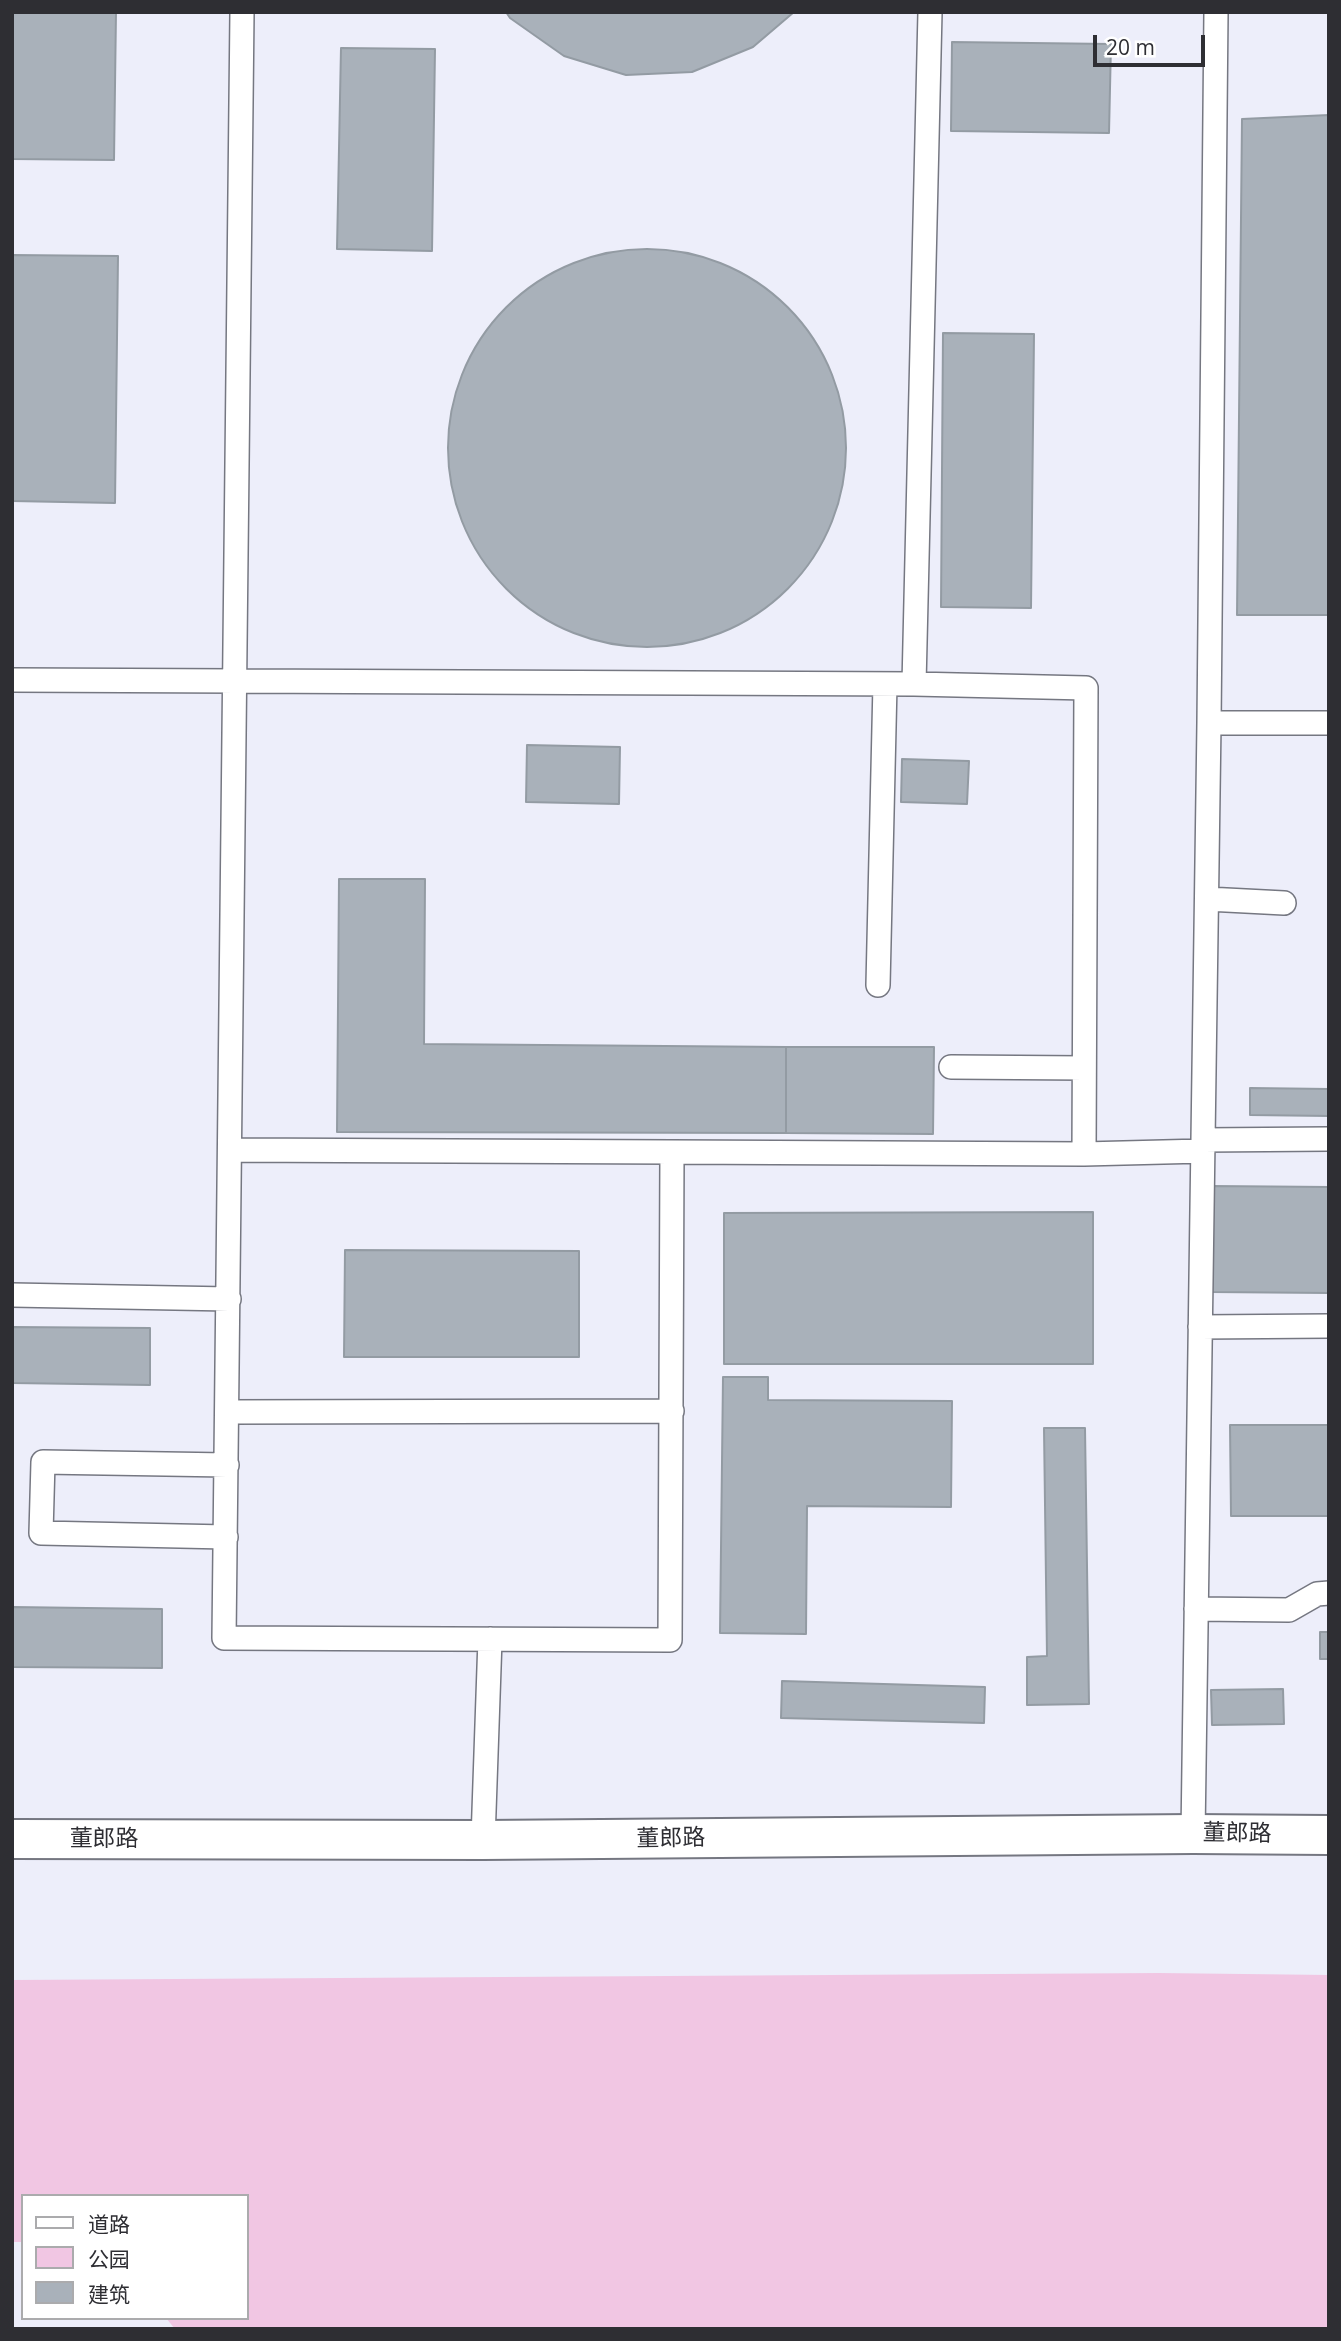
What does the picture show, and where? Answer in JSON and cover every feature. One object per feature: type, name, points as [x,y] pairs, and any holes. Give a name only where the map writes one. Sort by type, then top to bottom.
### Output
[{"type":"main road","name":"董郎路","points":[[12,1839],[483,1840],[1193,1833],[1329,1835]]},
{"type":"lane","points":[[242,12],[224,1638],[670,1640],[672,1152]]},
{"type":"lane","points":[[914,684],[930,12]]},
{"type":"lane","points":[[1193,1833],[1207,899],[1216,12]]},
{"type":"lane","points":[[12,680],[914,684],[1086,688],[1084,1154]]},
{"type":"lane","points":[[878,985],[885,684]]},
{"type":"lane","points":[[1209,723],[1329,723]]},
{"type":"lane","points":[[1207,899],[1284,902]]},
{"type":"lane","points":[[951,1067],[1084,1068]]},
{"type":"lane","points":[[231,1150],[1084,1154],[1329,1139]]},
{"type":"lane","points":[[12,1295],[229,1299]]},
{"type":"lane","points":[[1200,1327],[1329,1326]]},
{"type":"lane","points":[[228,1412],[672,1411]]},
{"type":"lane","points":[[226,1537],[41,1533],[43,1462],[227,1465]]},
{"type":"lane","points":[[1196,1609],[1289,1610],[1317,1594],[1329,1593]]},
{"type":"lane","points":[[483,1840],[490,1640]]},
{"type":"green space","points":[[1159,1973],[1329,1975],[1329,2329],[175,2329],[168,2320],[248,2320],[248,2194],[21,2194],[21,2242],[12,2242],[12,1980]]},
{"type":"building","points":[[12,12],[116,12],[114,160],[12,159]]},
{"type":"building","points":[[506,12],[794,12],[753,47],[692,72],[626,75],[564,56],[510,18]]},
{"type":"building","points":[[952,42],[1111,44],[1109,133],[951,131]]},
{"type":"building","points":[[341,48],[435,49],[432,251],[337,249]]},
{"type":"building","points":[[1329,115],[1329,615],[1237,615],[1242,119]]},
{"type":"building","points":[[647,249],[686,253],[723,264],[773,294],[801,322],[831,372],[842,409],[846,448],[842,487],[831,524],[801,574],[773,602],[723,632],[686,643],[647,647],[608,643],[571,632],[521,602],[493,574],[463,524],[452,487],[448,448],[452,409],[463,372],[493,322],[521,294],[571,264],[608,253]]},
{"type":"building","points":[[12,255],[118,256],[115,503],[12,501]]},
{"type":"building","points":[[943,333],[1034,334],[1031,608],[941,607]]},
{"type":"building","points":[[527,745],[620,747],[619,804],[526,802]]},
{"type":"building","points":[[902,759],[969,761],[967,804],[901,802]]},
{"type":"building","points":[[339,879],[425,879],[424,1044],[786,1047],[786,1133],[337,1132]]},
{"type":"building","points":[[786,1047],[934,1047],[933,1134],[786,1133]]},
{"type":"building","points":[[1250,1088],[1329,1089],[1329,1116],[1250,1115]]},
{"type":"building","points":[[1212,1186],[1329,1187],[1329,1293],[1211,1292]]},
{"type":"building","points":[[1093,1212],[1093,1364],[724,1364],[724,1213]]},
{"type":"building","points":[[345,1250],[579,1251],[579,1357],[344,1357]]},
{"type":"building","points":[[12,1327],[150,1328],[150,1385],[12,1383]]},
{"type":"building","points":[[723,1377],[768,1377],[768,1400],[952,1401],[951,1507],[807,1506],[806,1634],[720,1633]]},
{"type":"building","points":[[1230,1425],[1329,1425],[1329,1516],[1231,1516]]},
{"type":"building","points":[[1044,1428],[1085,1428],[1089,1704],[1027,1705],[1027,1657],[1047,1656]]},
{"type":"building","points":[[12,1607],[162,1609],[162,1668],[12,1667]]},
{"type":"building","points":[[1320,1632],[1329,1632],[1329,1659],[1320,1659]]},
{"type":"building","points":[[782,1681],[985,1687],[984,1723],[781,1718]]},
{"type":"building","points":[[1283,1689],[1284,1724],[1212,1725],[1211,1690]]}]
